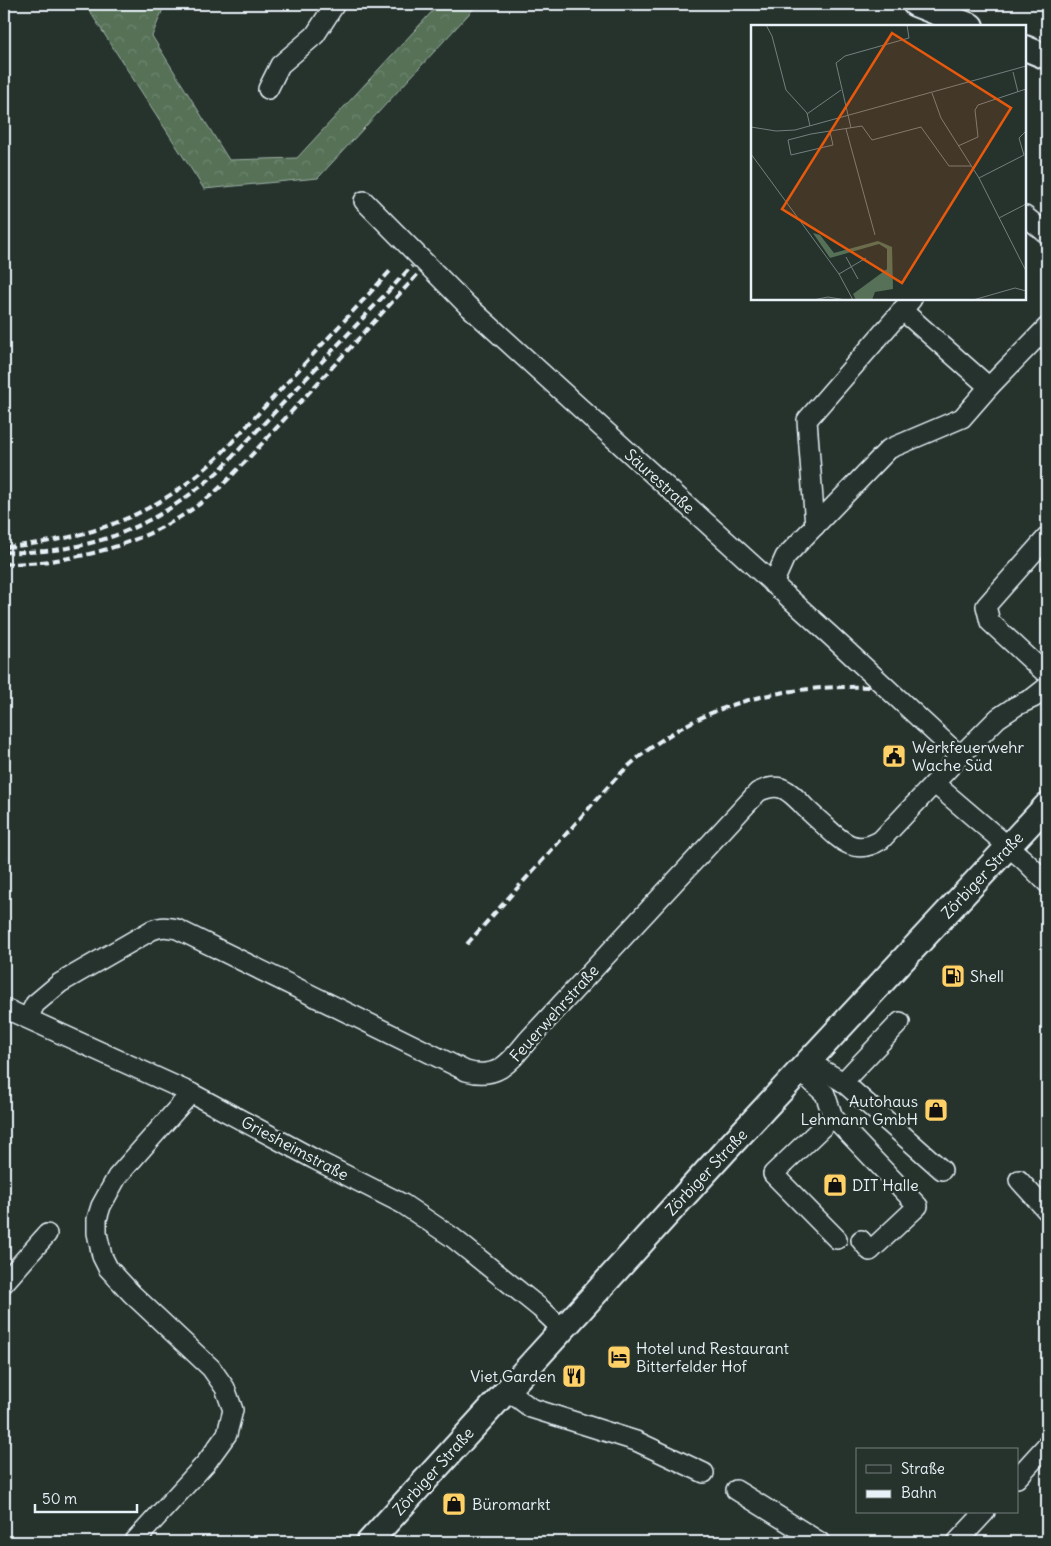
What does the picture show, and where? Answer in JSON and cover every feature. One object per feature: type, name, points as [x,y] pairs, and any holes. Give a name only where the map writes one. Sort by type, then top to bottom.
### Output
[{"type":"main road","points":[[915,4],[968,25]]},
{"type":"main road","points":[[1026,48],[1047,57]]},
{"type":"main road","name":"Zörbiger Straße","points":[[369,1542],[562,1328],[1047,805]]},
{"type":"street","points":[[268,89],[280,65],[315,36],[331,10]]},
{"type":"street","name":"Säurestraße","points":[[364,201],[467,305],[960,756]]},
{"type":"street","points":[[1026,217],[1047,234]]},
{"type":"street","points":[[815,526],[807,420],[907,305],[989,387]]},
{"type":"street","points":[[773,584],[785,557],[890,448],[962,418],[1047,327]]},
{"type":"street","points":[[1047,538],[986,606],[990,622],[1042,670],[1047,672]]},
{"type":"street","points":[[1047,687],[1033,698],[998,718],[935,784],[1024,860],[1047,883]]},
{"type":"street","name":"Feuerwehrstraße","points":[[28,1018],[35,1004],[60,983],[152,930],[167,927],[177,929],[466,1071],[482,1074],[490,1073],[511,1061],[535,1032],[758,792],[776,787],[789,792],[840,840],[858,847],[874,844],[881,840],[935,784]]},
{"type":"street","name":"Griesheimstraße","points":[[4,1008],[190,1093],[418,1212],[491,1268],[562,1328]]},
{"type":"street","points":[[843,1082],[900,1022]]},
{"type":"street","points":[[804,1066],[843,1082],[942,1170]]},
{"type":"street","points":[[804,1066],[825,1094],[833,1117],[918,1206],[870,1250],[861,1240]]},
{"type":"street","points":[[134,1542],[211,1456],[227,1434],[233,1410],[225,1388],[211,1368],[112,1273],[102,1256],[98,1240],[97,1219],[100,1206],[107,1192],[132,1159],[190,1093]]},
{"type":"street","points":[[833,1117],[773,1174],[837,1239]]},
{"type":"street","points":[[1019,1180],[1047,1210]]},
{"type":"street","points":[[4,1283],[47,1234]]},
{"type":"street","points":[[507,1390],[531,1408],[636,1441],[704,1473]]},
{"type":"street","points":[[1018,1477],[1047,1445]]},
{"type":"street","points":[[736,1490],[820,1542]]},
{"type":"street","points":[[958,1542],[983,1514]]},
{"type":"green space","points":[[85,4],[165,4],[152,36],[229,160],[297,158],[439,4],[478,4],[318,178],[204,189]]},
{"type":"railway","points":[[4,552],[35,552],[65,548],[120,534],[146,522],[196,490],[220,470],[412,266]]},
{"type":"railway","points":[[6,547],[67,538],[95,530],[122,520],[172,494],[220,455],[392,269]]},
{"type":"railway","points":[[4,564],[33,563],[89,554],[143,536],[193,509],[216,491],[246,461],[417,275]]},
{"type":"railway","points":[[467,944],[610,784],[639,757],[665,738],[692,722],[748,700],[807,689],[869,687]]},
{"type":"place","name":"Werkfeuerwehr Wache Süd","points":[[894,756]]},
{"type":"place","name":"Shell","points":[[953,976]]},
{"type":"place","name":"Autohaus Lehmann GmbH","points":[[936,1110]]},
{"type":"place","name":"DIT Halle","points":[[835,1185]]},
{"type":"place","name":"Hotel und Restaurant Bitterfelder Hof","points":[[619,1357]]},
{"type":"place","name":"Viet Garden","points":[[574,1376]]},
{"type":"place","name":"Büromarkt","points":[[454,1504]]}]
